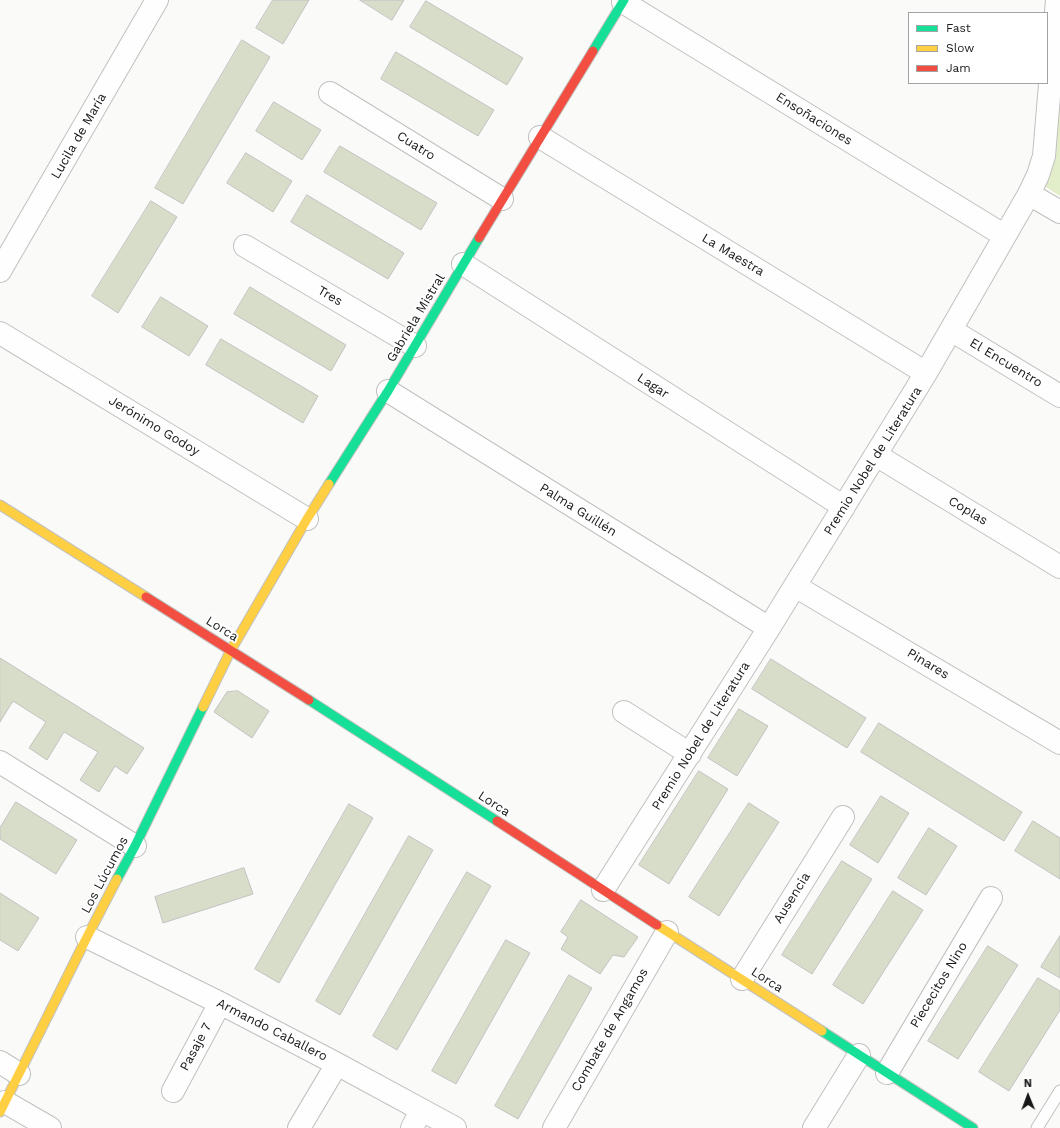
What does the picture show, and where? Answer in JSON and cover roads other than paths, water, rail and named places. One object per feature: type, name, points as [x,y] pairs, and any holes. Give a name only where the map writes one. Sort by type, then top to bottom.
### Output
[{"type":"street","name":"Lucila de María","points":[[0,271],[158,0]]},
{"type":"street","name":"Premio Nobel de Literatura","points":[[603,890],[796,586],[926,373],[1029,194],[1038,175],[1044,156],[1057,0]]},
{"type":"street","name":"Gabriela Mistral","points":[[231,650],[307,518],[388,391],[502,199],[624,1]]},
{"type":"street","name":"Ensoñaciones","points":[[624,1],[1005,236]]},
{"type":"street","name":"Cuatro","points":[[330,93],[502,199]]},
{"type":"street","name":"La Maestra","points":[[540,137],[926,373]]},
{"type":"street","points":[[1029,194],[1060,212]]},
{"type":"street","name":"Tres","points":[[245,246],[415,346]]},
{"type":"street","name":"Lagar","points":[[463,264],[844,507]]},
{"type":"street","name":"El Encuentro","points":[[951,330],[1060,396]]},
{"type":"street","name":"Jerónimo Godoy","points":[[0,334],[307,518]]},
{"type":"street","name":"Palma Guillén","points":[[388,391],[769,628]]},
{"type":"street","name":"Coplas","points":[[876,455],[1060,567]]},
{"type":"street","name":"Lorca","points":[[0,505],[231,650],[973,1128]]},
{"type":"street","name":"Pinares","points":[[796,586],[1060,743]]},
{"type":"street","name":"Los Lúcumos","points":[[2,1107],[87,937],[135,846],[231,650]]},
{"type":"street","points":[[624,712],[690,754]]},
{"type":"street","points":[[0,762],[135,846]]},
{"type":"street","name":"Ausencia","points":[[742,979],[843,818]]},
{"type":"street","name":"Piececitos Nino","points":[[887,1073],[991,898]]},
{"type":"street","name":"Combate de Angamos","points":[[554,1128],[667,932]]},
{"type":"street","name":"Armando Caballero","points":[[87,937],[220,1003],[337,1064],[417,1119],[455,1128]]},
{"type":"street","name":"Pasaje 7","points":[[173,1091],[220,1003]]},
{"type":"street","points":[[814,1128],[860,1055]]},
{"type":"street","points":[[0,1062],[19,1074]]},
{"type":"street","points":[[299,1128],[337,1064]]},
{"type":"street","points":[[2,1107],[50,1128]]},
{"type":"lane","points":[[1038,1128],[1060,1091]]}]
